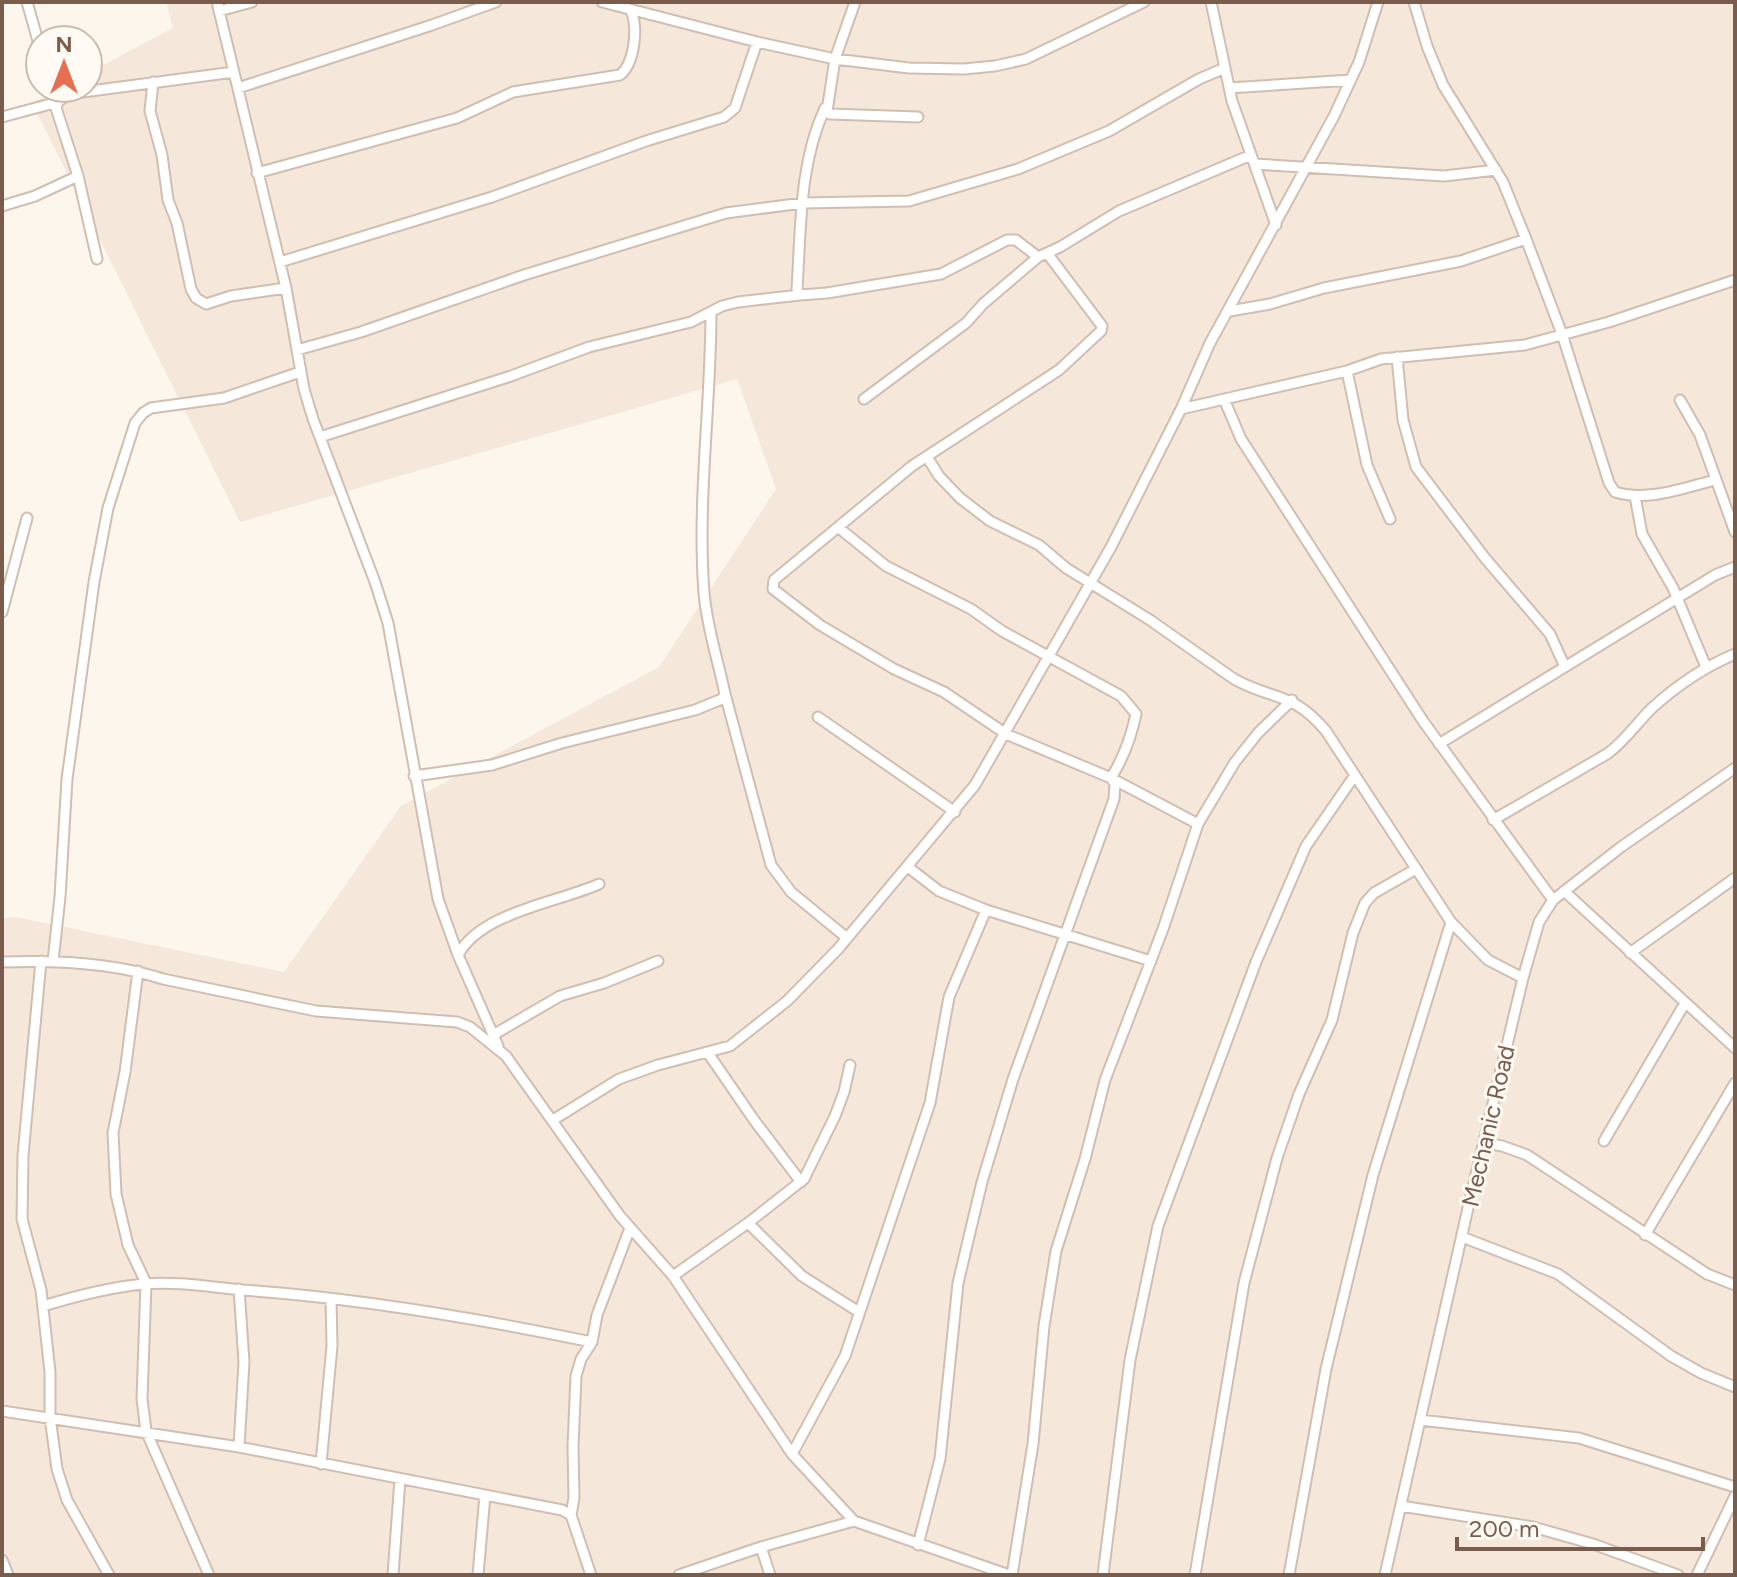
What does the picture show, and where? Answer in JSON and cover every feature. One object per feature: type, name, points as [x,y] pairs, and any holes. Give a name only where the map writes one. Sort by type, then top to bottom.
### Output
[{"type":"street","points":[[27,2],[33,24]]},
{"type":"street","points":[[252,2],[218,7],[286,288],[300,372],[320,437],[388,623],[438,899],[458,955],[499,1048],[630,1228],[673,1276],[792,1454],[854,1521],[1010,1575],[1032,1458],[1044,1326],[1056,1251],[1085,1159],[1105,1080],[1151,961],[1198,824],[1235,762],[1258,733],[1292,700]]},
{"type":"street","points":[[238,88],[496,2]]},
{"type":"street","points":[[602,2],[835,59],[909,68],[964,69],[1026,59],[1144,2]]},
{"type":"street","points":[[800,295],[797,289],[803,203],[811,141],[825,108],[835,59],[855,2]]},
{"type":"street","points":[[1211,2],[1229,88],[1276,225]]},
{"type":"street","points":[[553,1120],[619,1079],[730,1046],[787,1001],[847,938],[975,785],[1091,582],[1181,409],[1210,343],[1306,168],[1351,80],[1378,2]]},
{"type":"street","points":[[1414,2],[1443,85],[1496,170],[1526,239],[1562,334],[1603,470],[1615,492],[1653,496],[1715,480]]},
{"type":"street","points":[[257,173],[457,118],[513,92],[620,75],[627,68],[635,28],[631,11]]},
{"type":"street","points":[[280,262],[492,197],[646,141],[724,117],[735,108],[757,42]]},
{"type":"street","points":[[297,350],[712,217],[740,210],[803,203],[909,201],[1018,169],[1109,131],[1199,79],[1225,68]]},
{"type":"street","points":[[104,89],[234,72]]},
{"type":"street","points":[[1229,88],[1351,80]]},
{"type":"street","points":[[153,82],[152,119],[162,155],[168,200],[177,223],[188,280],[196,298],[206,304],[231,296],[286,288]]},
{"type":"street","points":[[2,117],[57,104],[97,259]]},
{"type":"street","points":[[825,108],[830,114],[918,117]]},
{"type":"street","points":[[864,399],[966,323],[983,304],[1043,255],[1119,211],[1253,160],[1306,168],[1444,176],[1496,170]]},
{"type":"street","points":[[2,206],[35,196],[78,176]]},
{"type":"street","points":[[1230,311],[1270,304],[1324,288],[1461,261],[1526,239]]},
{"type":"street","points":[[320,437],[511,376],[589,347],[687,323],[738,302],[827,293],[941,274],[1007,240],[1016,240],[1043,255],[1077,289],[1102,326],[1101,331],[1059,370],[927,457],[790,564],[774,580],[773,589],[820,625],[894,669],[952,697],[1006,734],[1111,778],[1198,824]]},
{"type":"street","points":[[1181,409],[1347,371],[1381,359],[1525,345],[1609,322],[1735,280]]},
{"type":"street","points":[[711,312],[711,365],[703,463],[704,591],[708,628],[771,865],[791,892],[847,938]]},
{"type":"street","points":[[1397,357],[1403,420],[1416,467],[1485,558],[1550,634],[1565,667]]},
{"type":"street","points":[[1347,371],[1367,465],[1390,519]]},
{"type":"street","points":[[53,961],[67,779],[94,582],[108,508],[135,423],[151,408],[224,398],[300,372]]},
{"type":"street","points":[[1224,399],[1241,439],[1439,744],[1553,900]]},
{"type":"street","points":[[1680,400],[1700,435],[1735,532]]},
{"type":"street","points":[[927,457],[939,476],[960,498],[990,521],[1039,545],[1066,568],[1173,635],[1234,679],[1249,687],[1292,700],[1315,718],[1451,922],[1488,960],[1523,978]]},
{"type":"street","points":[[1635,496],[1642,534],[1658,559],[1706,667]]},
{"type":"street","points":[[2,612],[27,518]]},
{"type":"street","points":[[839,528],[886,566],[971,609],[1002,631],[1121,696],[1136,714],[1133,734],[1111,778]]},
{"type":"street","points":[[1439,744],[1715,575],[1735,567]]},
{"type":"street","points":[[1493,820],[1585,768],[1620,744],[1679,685],[1706,667],[1735,654]]},
{"type":"street","points":[[414,776],[492,765],[562,743],[715,704],[725,694]]},
{"type":"street","points":[[818,717],[955,812]]},
{"type":"street","name":"Mechanic Road","points":[[1385,1575],[1484,1143],[1539,922],[1553,900],[1564,891],[1687,799],[1735,768]]},
{"type":"street","points":[[1103,1575],[1130,1360],[1158,1226],[1251,977],[1306,846],[1355,775]]},
{"type":"street","points":[[918,1545],[940,1459],[957,1295],[972,1221],[1013,1079],[1068,935],[1114,799],[1115,784],[1111,778]]},
{"type":"street","points":[[908,867],[939,891],[986,910],[1151,961]]},
{"type":"street","points":[[1195,1575],[1244,1283],[1277,1158],[1299,1094],[1332,1020],[1353,933],[1365,903],[1374,893],[1416,869]]},
{"type":"street","points":[[1630,953],[1735,878]]},
{"type":"street","points":[[458,955],[468,939],[519,911],[599,884]]},
{"type":"street","points":[[1564,891],[1735,1048]]},
{"type":"street","points":[[792,1454],[845,1356],[930,1103],[949,997],[986,910]]},
{"type":"street","points":[[1289,1575],[1326,1369],[1373,1175],[1451,922]]},
{"type":"street","points":[[41,961],[21,1209],[43,1306],[50,1372],[50,1417],[62,1486],[109,1575]]},
{"type":"street","points":[[2,962],[53,961],[138,971],[316,1011],[457,1022],[470,1027],[499,1048]]},
{"type":"street","points":[[493,1035],[560,996],[658,961]]},
{"type":"street","points":[[138,971],[125,1072],[115,1116],[113,1151],[118,1209],[131,1252],[146,1283],[142,1406],[146,1431],[209,1575]]},
{"type":"street","points":[[1604,1141],[1685,1003]]},
{"type":"street","points":[[708,1053],[801,1182]]},
{"type":"street","points":[[673,1276],[748,1223],[809,1173],[835,1116],[850,1065]]},
{"type":"street","points":[[1645,1235],[1735,1083]]},
{"type":"street","points":[[1484,1143],[1527,1155],[1707,1274],[1735,1285]]},
{"type":"street","points":[[748,1223],[802,1276],[859,1312]]},
{"type":"street","points":[[591,1575],[571,1515],[576,1376],[581,1359],[592,1342],[597,1315],[630,1228]]},
{"type":"street","points":[[1462,1237],[1558,1274],[1671,1356],[1735,1387]]},
{"type":"street","points":[[43,1306],[94,1292],[146,1283],[239,1289],[412,1308],[592,1342]]},
{"type":"street","points":[[239,1289],[244,1362],[239,1447]]},
{"type":"street","points":[[321,1464],[332,1346],[331,1299]]},
{"type":"street","points":[[2,1411],[239,1447],[562,1510],[571,1515]]},
{"type":"street","points":[[1420,1420],[1579,1438],[1735,1487]]},
{"type":"street","points":[[393,1575],[400,1479]]},
{"type":"street","points":[[478,1575],[485,1495]]},
{"type":"street","points":[[1697,1575],[1735,1496]]},
{"type":"street","points":[[1401,1506],[1533,1527],[1593,1544],[1678,1575]]},
{"type":"street","points":[[679,1575],[761,1547],[854,1521]]},
{"type":"street","points":[[761,1547],[770,1575]]},
{"type":"street","points":[[2,1560],[8,1575]]},
{"type":"shaded area","points":[[166,2],[1735,2],[1735,1575],[2,1575],[2,918],[15,917],[284,972],[401,806],[659,667],[776,489],[737,379],[240,522],[32,104],[104,104],[104,65],[173,28]]}]
